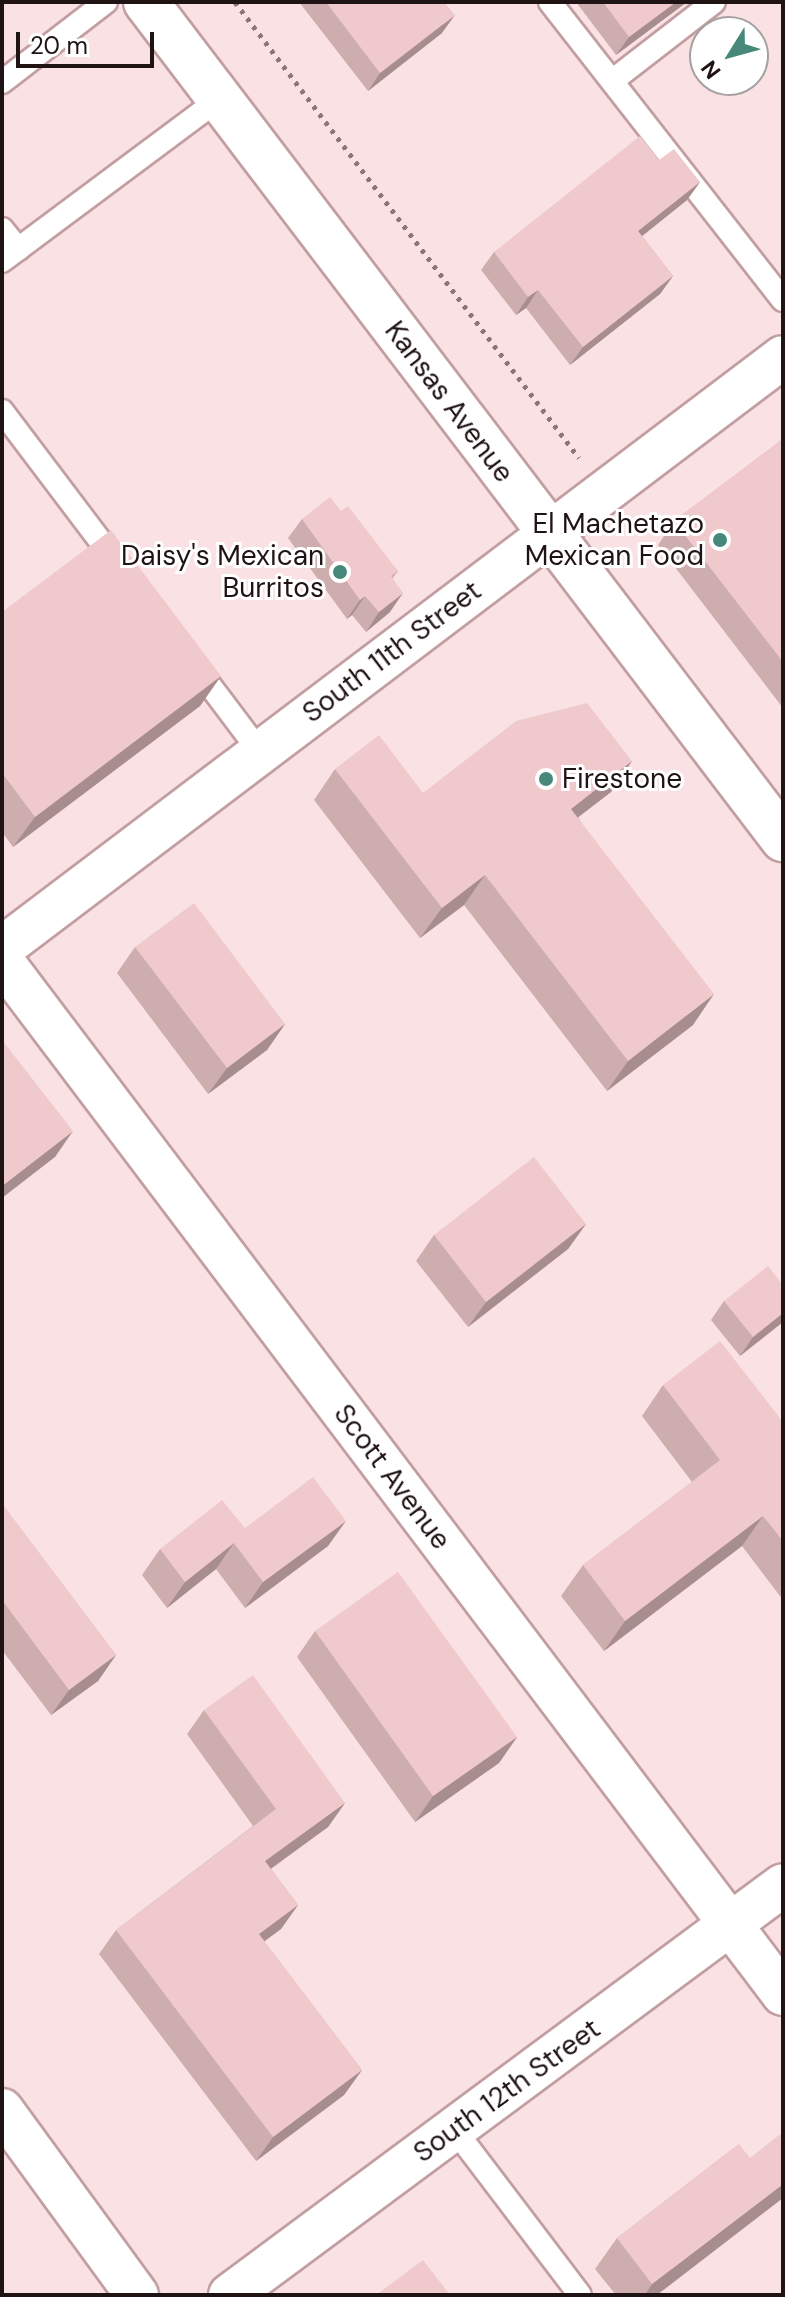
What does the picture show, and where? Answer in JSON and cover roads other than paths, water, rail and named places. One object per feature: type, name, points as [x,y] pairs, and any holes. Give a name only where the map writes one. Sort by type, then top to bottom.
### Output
[{"type":"main road","name":"Kansas Avenue","points":[[146,2],[783,839]]},
{"type":"street","name":"South 11th Street","points":[[2,948],[783,357]]},
{"type":"street","name":"Scott Avenue","points":[[2,961],[783,1994]]},
{"type":"street","name":"South 12th Street","points":[[230,2295],[783,1885]]},
{"type":"street","points":[[2,2110],[137,2295]]},
{"type":"lane","points":[[2,82],[106,2]]},
{"type":"lane","points":[[550,2],[783,300]]},
{"type":"lane","points":[[612,81],[714,2]]},
{"type":"lane","points":[[2,229],[10,255],[219,99]]},
{"type":"lane","points":[[2,411],[136,588]]},
{"type":"lane","points":[[184,651],[260,752]]},
{"type":"lane","points":[[454,2129],[580,2295]]},
{"type":"place","name":"El Machetazo Mexican Food","points":[[720,540]]},
{"type":"place","name":"Daisy's Mexican Burritos","points":[[340,572]]},
{"type":"place","name":"Firestone","points":[[546,779]]}]
